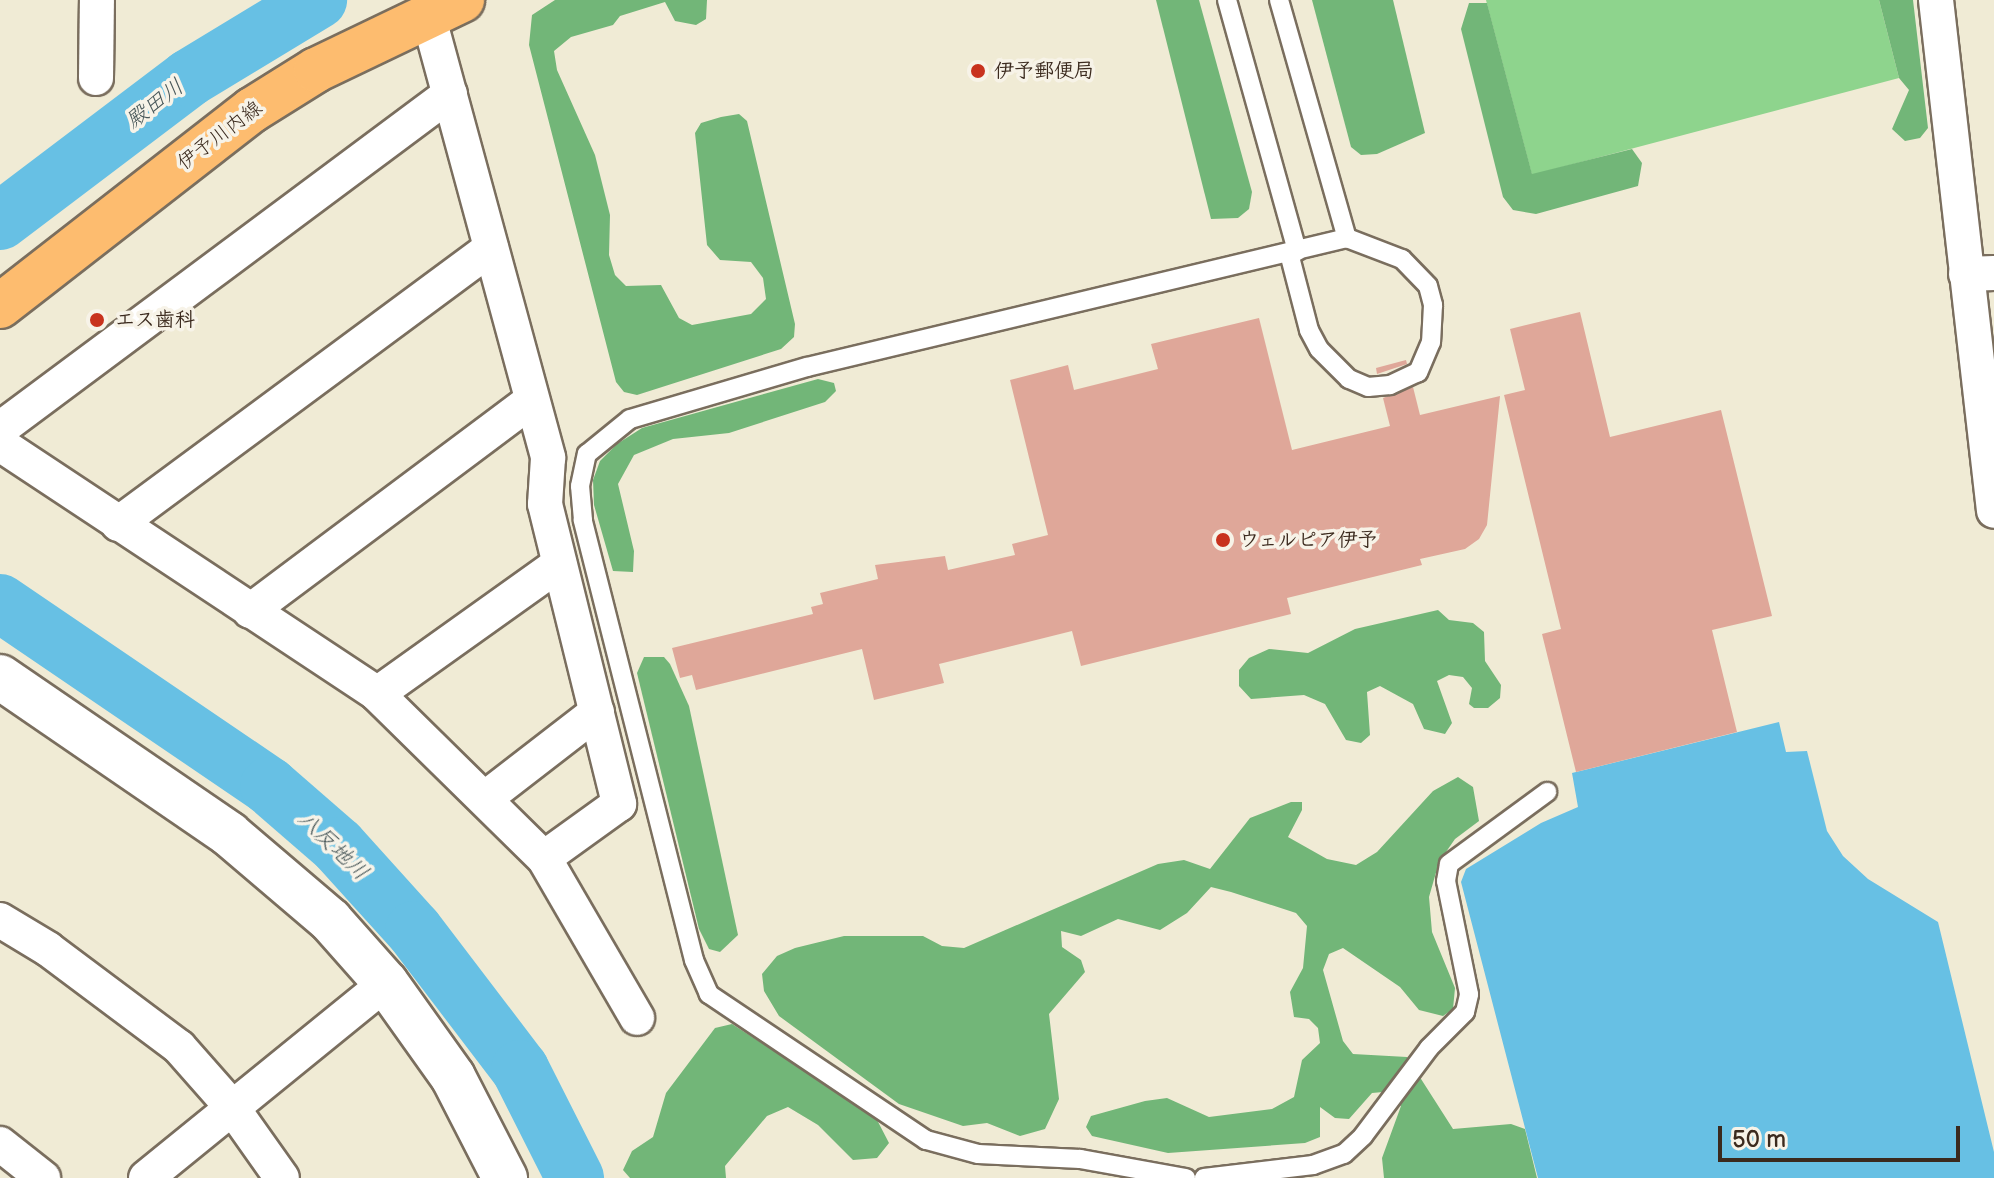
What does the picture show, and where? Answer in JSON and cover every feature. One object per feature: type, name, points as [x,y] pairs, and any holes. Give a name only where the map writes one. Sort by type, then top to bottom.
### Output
[{"type":"main road","name":"伊予川内線","points":[[0,306],[252,110],[316,70],[445,7]]},
{"type":"street","points":[[96,78],[97,0]]},
{"type":"street","points":[[1936,0],[1980,274],[1994,511]]},
{"type":"street","points":[[445,7],[450,94],[548,458],[545,504],[619,804],[544,858]]},
{"type":"street","points":[[0,429],[450,94]]},
{"type":"street","points":[[118,524],[491,248]]},
{"type":"street","points":[[250,611],[532,400]]},
{"type":"street","points":[[0,444],[377,694],[487,797],[544,858],[637,1018]]},
{"type":"street","points":[[377,694],[559,564]]},
{"type":"street","points":[[0,677],[281,875],[386,983],[453,1077],[505,1178]]},
{"type":"street","points":[[487,797],[597,712]]},
{"type":"street","points":[[0,920],[143,1017],[179,1047],[231,1106],[282,1178]]},
{"type":"street","points":[[146,1178],[386,983]]},
{"type":"street","points":[[0,1144],[43,1178]]},
{"type":"lane","points":[[1186,1178],[1080,1159],[978,1154],[926,1140],[709,994],[694,960],[583,520],[580,486],[587,454],[630,419],[807,367],[1293,252],[1347,238],[1402,259],[1428,286],[1433,305],[1431,342],[1418,372],[1406,382],[1368,387],[1349,379],[1319,349],[1309,330],[1293,252],[1227,0]]},
{"type":"lane","points":[[1279,0],[1347,238]]},
{"type":"lane","points":[[1204,1178],[1313,1165],[1344,1154],[1363,1136],[1429,1048],[1465,1012],[1469,994],[1446,881],[1449,864],[1547,792]]},
{"type":"green space","points":[[555,0],[707,0],[706,19],[696,25],[675,21],[665,2],[620,16],[613,25],[571,37],[554,51],[557,70],[595,155],[610,215],[609,255],[615,275],[626,286],[661,285],[679,318],[692,325],[751,314],[766,299],[763,278],[751,262],[720,260],[707,245],[695,133],[701,123],[721,117],[739,114],[747,121],[795,324],[794,337],[781,349],[637,395],[624,392],[616,382],[529,45],[532,15]]},
{"type":"green space","points":[[1156,0],[1199,0],[1252,192],[1249,209],[1238,218],[1211,219]]},
{"type":"green space","points":[[1312,0],[1393,0],[1425,133],[1377,154],[1361,155],[1351,147]]},
{"type":"green space","points":[[1486,0],[1879,0],[1899,78],[1532,175]]},
{"type":"green space","points":[[1879,0],[1913,0],[1928,128],[1920,138],[1905,141],[1892,129],[1909,90],[1899,78]]},
{"type":"green space","points":[[1469,3],[1487,3],[1532,174],[1632,149],[1642,163],[1638,186],[1536,214],[1513,210],[1503,197],[1461,29]]},
{"type":"green space","points":[[818,379],[834,383],[836,391],[825,402],[729,433],[673,439],[634,455],[618,484],[634,551],[633,572],[613,571],[594,505],[593,480],[600,461],[617,444],[642,428]]},
{"type":"green space","points":[[1438,610],[1449,620],[1473,623],[1484,632],[1485,661],[1501,685],[1500,698],[1488,708],[1474,708],[1469,704],[1472,688],[1463,677],[1449,675],[1437,681],[1452,723],[1445,734],[1424,729],[1413,704],[1380,686],[1367,692],[1370,735],[1361,743],[1346,740],[1325,704],[1304,695],[1251,699],[1239,686],[1239,670],[1249,658],[1269,649],[1308,653],[1355,629]]},
{"type":"green space","points":[[644,657],[664,657],[689,706],[738,935],[720,952],[709,949],[699,929],[637,673]]},
{"type":"green space","points":[[1458,777],[1473,787],[1479,821],[1455,839],[1439,862],[1429,897],[1432,932],[1455,988],[1453,1009],[1443,1016],[1419,1010],[1400,987],[1343,948],[1329,954],[1323,970],[1343,1041],[1353,1054],[1407,1057],[1453,1129],[1511,1124],[1525,1129],[1537,1178],[1384,1178],[1382,1158],[1401,1106],[1383,1092],[1372,1093],[1349,1119],[1335,1118],[1320,1107],[1320,1137],[1305,1143],[1168,1153],[1092,1136],[1086,1127],[1091,1116],[1145,1101],[1167,1098],[1209,1117],[1272,1109],[1294,1097],[1302,1060],[1320,1043],[1318,1028],[1309,1019],[1294,1017],[1290,992],[1303,968],[1307,926],[1296,913],[1211,887],[1187,913],[1160,930],[1118,919],[1081,936],[1061,931],[1062,947],[1081,960],[1085,972],[1049,1014],[1059,1099],[1045,1129],[1020,1136],[987,1123],[963,1126],[899,1104],[779,1016],[764,991],[762,974],[777,956],[795,948],[844,936],[923,936],[942,946],[964,948],[1158,864],[1184,860],[1210,869],[1250,818],[1291,802],[1302,802],[1302,810],[1288,837],[1327,859],[1356,865],[1377,852],[1433,791]]},
{"type":"green space","points":[[732,1024],[875,1116],[889,1143],[877,1158],[853,1160],[818,1125],[788,1107],[767,1116],[725,1166],[726,1178],[630,1178],[623,1170],[632,1151],[653,1137],[666,1093],[715,1028]]},
{"type":"water","points":[[1779,722],[1786,752],[1807,751],[1827,831],[1843,856],[1868,879],[1938,922],[1994,1152],[1994,1178],[1538,1178],[1461,882],[1466,869],[1541,823],[1578,807],[1572,773]]},
{"type":"building","points":[[1580,312],[1610,437],[1721,410],[1772,616],[1712,630],[1737,732],[1576,772],[1542,634],[1561,629],[1504,395],[1525,390],[1510,329]]},
{"type":"building","name":"ウェルピア伊予","points":[[1259,318],[1292,450],[1390,426],[1383,398],[1413,387],[1420,415],[1500,396],[1487,525],[1479,539],[1465,549],[1420,559],[1422,565],[1287,598],[1291,614],[1081,666],[1072,631],[939,664],[944,683],[874,700],[862,649],[696,690],[692,675],[680,678],[672,648],[813,614],[811,607],[823,604],[820,593],[878,579],[875,565],[945,556],[948,570],[1015,555],[1012,544],[1048,535],[1010,380],[1068,365],[1074,390],[1158,369],[1151,344]]},
{"type":"building","points":[[1406,360],[1407,364],[1377,374],[1376,368]]},
{"type":"waterway","name":"殿田川","points":[[0,221],[189,78],[318,0]]},
{"type":"waterway","name":"八反地川","points":[[0,603],[269,786],[338,846],[414,930],[520,1069],[575,1178]]},
{"type":"place","name":"伊予郵便局","points":[[978,71]]},
{"type":"place","name":"エス歯科","points":[[97,320]]},
{"type":"place","name":"ウェルピア伊予","points":[[1223,540]]}]
